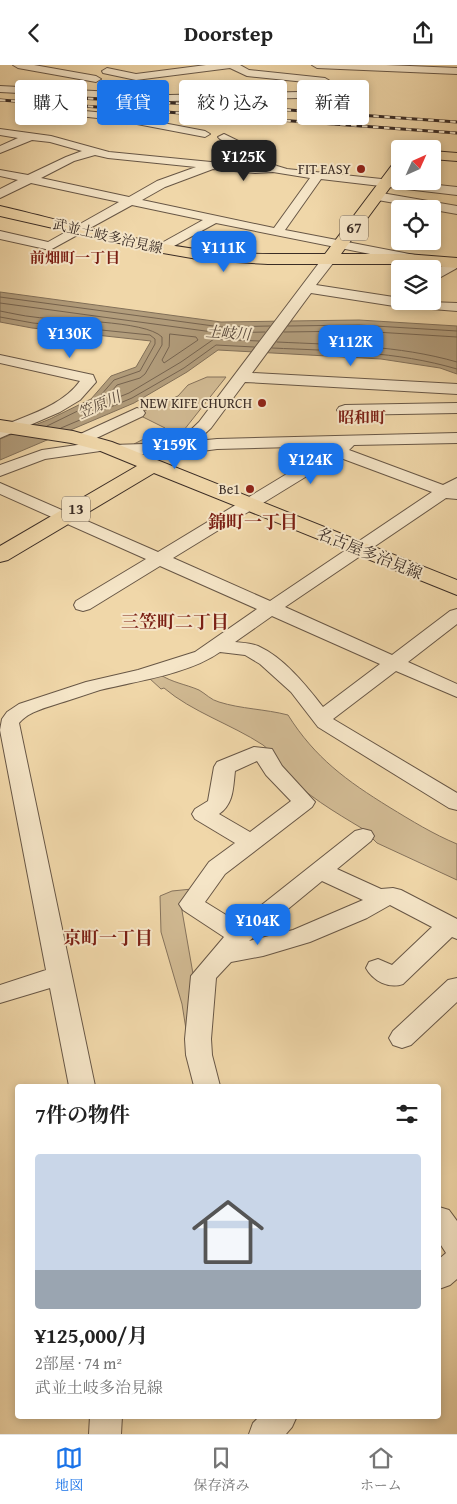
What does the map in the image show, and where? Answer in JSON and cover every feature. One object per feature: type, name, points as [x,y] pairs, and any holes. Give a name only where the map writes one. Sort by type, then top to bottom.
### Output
[{"type":"main road","points":[[441,156],[457,157]]},
{"type":"main road","name":"67","points":[[330,258],[391,176]]},
{"type":"main road","name":"武並土岐多治見線","points":[[0,211],[163,248],[242,259],[420,260]]},
{"type":"main road","name":"武並土岐多治見線","points":[[441,262],[457,263]]},
{"type":"main road","name":"名古屋多治見線","points":[[7,429],[78,438],[110,448],[457,588]]},
{"type":"main road","name":"13","points":[[0,555],[63,516],[152,466]]},
{"type":"street","points":[[18,65],[96,79]]},
{"type":"street","points":[[49,80],[84,65]]},
{"type":"street","points":[[87,89],[107,71],[120,65]]},
{"type":"street","points":[[107,71],[136,77],[231,65],[258,80]]},
{"type":"street","points":[[317,65],[356,70],[457,71]]},
{"type":"street","points":[[247,73],[322,80]]},
{"type":"street","points":[[0,89],[15,89]]},
{"type":"street","points":[[87,94],[179,98]]},
{"type":"street","points":[[0,150],[34,136],[59,116],[116,117],[205,134]]},
{"type":"street","points":[[0,132],[34,136],[119,156],[255,170],[273,169],[287,173],[457,191]]},
{"type":"street","points":[[224,137],[253,151],[273,169]]},
{"type":"street","points":[[0,194],[70,159],[95,151]]},
{"type":"street","points":[[4,236],[50,246],[161,185],[253,151]]},
{"type":"street","points":[[0,173],[277,232],[420,260]]},
{"type":"street","points":[[277,232],[318,175]]},
{"type":"street","points":[[376,197],[457,210]]},
{"type":"street","points":[[163,248],[215,219]]},
{"type":"street","points":[[4,236],[40,220]]},
{"type":"street","points":[[152,466],[181,448],[205,425],[330,258]]},
{"type":"street","points":[[441,273],[457,263]]},
{"type":"street","points":[[307,290],[391,299]]},
{"type":"street","points":[[441,305],[457,307]]},
{"type":"street","points":[[0,359],[88,378],[88,382],[75,397],[55,409],[7,429]]},
{"type":"street","points":[[243,375],[457,389]]},
{"type":"street","points":[[343,446],[345,410],[342,387],[375,384]]},
{"type":"street","points":[[345,410],[457,408]]},
{"type":"street","points":[[78,438],[137,413]]},
{"type":"street","points":[[0,471],[42,455],[110,448],[181,448],[217,444],[343,446],[457,438]]},
{"type":"street","points":[[343,446],[453,490]]},
{"type":"street","points":[[83,605],[343,446]]},
{"type":"street","points":[[0,488],[457,691]]},
{"type":"street","points":[[82,1084],[10,736],[7,711],[26,708],[93,686],[143,675],[202,656],[360,549],[453,490]]},
{"type":"street","points":[[321,718],[457,615]]},
{"type":"street","points":[[218,646],[250,650],[267,660],[298,689],[325,723],[453,794]]},
{"type":"street","points":[[206,1084],[199,1055],[198,1039],[204,976],[240,935],[363,836]]},
{"type":"street","points":[[240,935],[191,904],[217,868],[251,842]]},
{"type":"street","points":[[319,870],[379,898],[393,896],[453,928],[394,977],[378,968]]},
{"type":"street","points":[[222,954],[252,951],[317,932],[377,903],[379,898]]},
{"type":"street","points":[[0,994],[60,975]]},
{"type":"street","points":[[402,1038],[457,987]]},
{"type":"street","points":[[441,1222],[457,1245]]},
{"type":"street","points":[[441,1251],[457,1253]]},
{"type":"street","points":[[441,1275],[457,1262]]},
{"type":"street","points":[[105,1434],[106,1419]]},
{"type":"street","points":[[265,1434],[278,1419]]},
{"type":"shaded area","points":[[207,377],[226,377],[176,440],[171,443],[134,444],[165,428],[137,414],[178,396],[188,385]]},
{"type":"shaded area","points":[[159,674],[199,690],[219,702],[288,715],[309,744],[346,778],[431,832],[457,844],[457,880],[377,843],[371,837],[373,835],[301,788],[288,776],[263,745],[199,711],[164,688],[161,689],[149,678]]},
{"type":"shaded area","points":[[192,889],[181,905],[196,991],[189,1048],[182,1004],[161,932],[160,896],[172,891]]},
{"type":"water","points":[[0,292],[221,322],[359,320],[457,326],[457,374],[440,368],[381,359],[218,350],[187,372],[134,403],[0,460],[0,439],[50,419],[91,399],[111,376],[136,367],[151,341],[32,328],[0,322]]},
{"type":"railway","points":[[87,98],[247,107],[457,122]]},
{"type":"railway","points":[[0,100],[457,133]]},
{"type":"place","name":"FIT EASY","points":[[361,169]]},
{"type":"place","name":"NEW KIFE CHURCH","points":[[262,403]]},
{"type":"place","name":"Be1","points":[[250,489]]},
{"type":"district","name":"前畑町一丁目","points":[[75,258]]},
{"type":"district","name":"昭和町","points":[[362,417]]},
{"type":"district","name":"錦町一丁目","points":[[253,522]]},
{"type":"district","name":"三笠町二丁目","points":[[175,622]]},
{"type":"district","name":"京町一丁目","points":[[108,938]]},
{"type":"water label","name":"土岐川","points":[[228,333]]},
{"type":"water label","name":"笠原川","points":[[99,405]]}]
